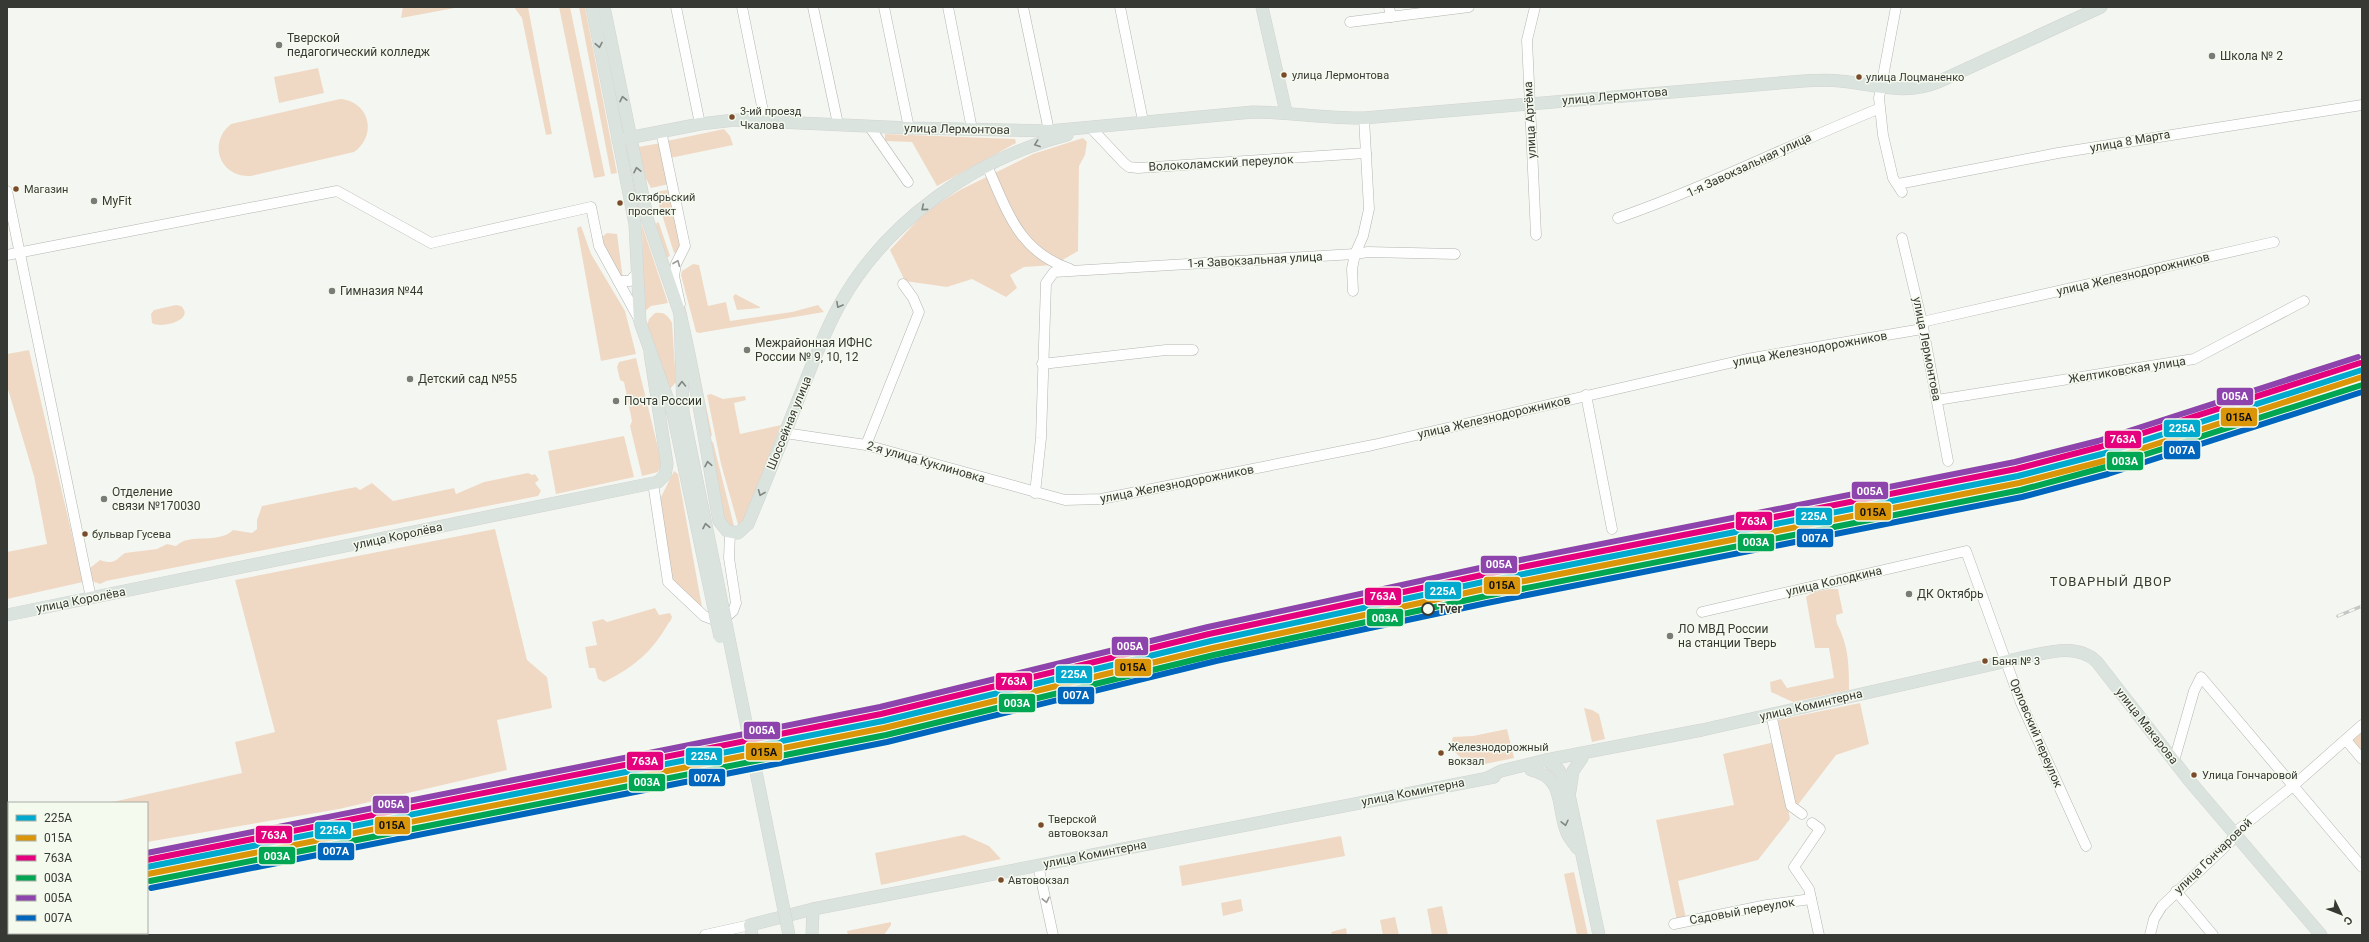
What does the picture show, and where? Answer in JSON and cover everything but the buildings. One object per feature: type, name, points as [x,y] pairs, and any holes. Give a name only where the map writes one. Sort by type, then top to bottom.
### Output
[{"type":"main road","points":[[592,7],[634,224],[639,318],[650,353],[660,395],[667,468],[663,478],[653,483]]},
{"type":"main road","points":[[604,7],[648,222],[680,314],[692,362],[704,441],[719,521],[724,529],[730,533]]},
{"type":"main road","points":[[1262,7],[1286,112]]},
{"type":"main road","name":"улица Лермонтова","points":[[618,140],[700,124],[765,121],[909,128],[1049,131],[1097,128],[1143,121],[1253,112],[1286,112],[1326,118],[1364,118],[1791,82],[1839,80],[1881,87],[1912,89],[1934,84],[2102,7]]},
{"type":"main road","name":"Шоссейная улица","points":[[730,533],[740,532],[747,526],[834,315],[865,268],[888,241],[925,206],[987,166],[1038,144],[1097,128]]},
{"type":"main road","points":[[680,314],[683,412],[709,565],[782,935]]},
{"type":"main road","points":[[660,395],[673,414],[709,565],[788,935]]},
{"type":"main road","name":"улица Королёва","points":[[7,615],[653,483]]},
{"type":"main road","name":"улица Макарова","points":[[2006,662],[2039,654],[2070,650],[2089,656],[2097,662],[2174,761],[2321,935]]},
{"type":"main road","name":"улица Коминтерна","points":[[1578,756],[1603,748],[1617,747],[2006,662]]},
{"type":"main road","points":[[1555,764],[1578,756]]},
{"type":"main road","points":[[1570,799],[1573,771],[1578,756]]},
{"type":"main road","points":[[1555,764],[1557,788],[1567,833],[1582,854]]},
{"type":"main road","points":[[1555,764],[1566,781],[1599,935]]},
{"type":"main road","name":"улица Коминтерна","points":[[751,930],[813,909],[1531,770],[1555,764]]},
{"type":"main road","name":"улица Коминтерна","points":[[1487,778],[1501,771],[1555,764]]},
{"type":"main road","points":[[1531,770],[1546,776],[1557,788]]},
{"type":"main road","points":[[812,935],[813,909]]},
{"type":"street","points":[[676,7],[700,124]]},
{"type":"street","points":[[742,7],[765,121]]},
{"type":"street","points":[[813,7],[838,124]]},
{"type":"street","points":[[884,7],[909,128]]},
{"type":"street","points":[[948,7],[972,129]]},
{"type":"street","points":[[1022,7],[1049,131]]},
{"type":"street","points":[[1120,7],[1143,121]]},
{"type":"street","points":[[1389,7],[1391,17]]},
{"type":"street","points":[[1350,22],[1439,9],[1469,7]]},
{"type":"street","name":"улица Артёма","points":[[1535,7],[1527,40],[1536,235]]},
{"type":"street","points":[[1878,109],[1896,7]]},
{"type":"street","name":"улица 8 Марта","points":[[1878,109],[1893,178],[1900,188],[2058,153],[2362,105]]},
{"type":"street","name":"1-я Завокзальная улица","points":[[1618,218],[1674,199],[1812,136],[1878,109]]},
{"type":"street","points":[[1353,291],[1352,269],[1355,254],[1363,236],[1369,209],[1364,118]]},
{"type":"street","points":[[869,126],[908,182]]},
{"type":"street","name":"Волоколамский переулок","points":[[1097,128],[1124,163],[1129,167],[1138,168],[1366,153]]},
{"type":"street","points":[[661,131],[685,246],[676,264],[674,276],[680,295],[680,314]]},
{"type":"street","points":[[987,166],[1018,231],[1032,248],[1053,263],[1074,270]]},
{"type":"street","points":[[7,191],[90,598]]},
{"type":"street","points":[[7,255],[337,191],[431,243],[591,207],[599,246],[639,318]]},
{"type":"street","name":"улица Лермонтова","points":[[1902,238],[1922,325],[1948,461]]},
{"type":"street","name":"улица Железнодорожников","points":[[1065,500],[1101,499],[1373,445],[1747,359],[1922,325],[2274,242]]},
{"type":"street","name":"1-я Завокзальная улица","points":[[1042,364],[1046,283],[1054,272],[1368,252],[1455,254]]},
{"type":"street","points":[[618,281],[630,281],[636,274]]},
{"type":"street","points":[[866,444],[919,312],[913,298],[903,284]]},
{"type":"street","name":"Желтиковская улица","points":[[1937,400],[2194,359],[2304,301]]},
{"type":"street","points":[[1035,493],[1040,438],[1042,364],[1166,350],[1193,350]]},
{"type":"street","points":[[1586,395],[1612,529]]},
{"type":"street","name":"2-я улица Куклиновка","points":[[785,433],[866,444],[1035,493],[1065,500]]},
{"type":"street","points":[[653,483],[668,582],[704,616],[712,619],[720,619],[728,615],[736,603],[729,558],[730,533]]},
{"type":"street","name":"улица Колодкина","points":[[1702,612],[1966,551]]},
{"type":"street","name":"Орловский переулок","points":[[1966,551],[2021,703],[2086,846]]},
{"type":"street","points":[[2174,761],[2194,691],[2201,677],[2362,867]]},
{"type":"street","points":[[1771,714],[1791,806],[1802,814]]},
{"type":"street","name":"улица Гончаровой","points":[[2150,935],[2154,918],[2162,906],[2176,891],[2230,842],[2238,830],[2293,786],[2362,725]]},
{"type":"street","points":[[2346,740],[2362,759]]},
{"type":"street","points":[[1812,823],[1820,829],[1794,867],[1809,889],[1819,935]]},
{"type":"street","points":[[1038,865],[1053,935]]},
{"type":"street","points":[[2176,891],[2213,935]]},
{"type":"street","name":"Садовый переулок","points":[[1674,924],[1767,905],[1811,899]]},
{"type":"street","name":"улица Коминтерна","points":[[705,935],[751,930]]},
{"type":"shaded area","points":[[403,7],[460,7],[401,18]]},
{"type":"shaded area","points":[[514,7],[528,7],[552,134],[546,135],[522,18]]},
{"type":"shaded area","points":[[559,7],[570,7],[605,176],[594,178]]},
{"type":"shaded area","points":[[579,7],[585,7],[617,173],[611,174]]},
{"type":"shaded area","points":[[318,68],[324,93],[279,103],[274,77]]},
{"type":"shaded area","points":[[340,99],[350,101],[358,106],[364,112],[367,120],[368,128],[366,137],[354,152],[251,176],[240,175],[231,171],[220,158],[220,140],[224,132],[231,124]]},
{"type":"shaded area","points":[[724,129],[730,136],[733,145],[670,158],[667,141]]},
{"type":"shaded area","points":[[885,134],[1015,139],[1016,143],[937,186],[912,142],[885,141]]},
{"type":"shaded area","points":[[1083,138],[1087,142],[1085,155],[1079,166],[1078,251],[1054,265],[1024,267],[1010,275],[1017,288],[1006,297],[972,279],[947,287],[905,281],[890,250],[925,212],[960,190],[1033,154]]},
{"type":"shaded area","points":[[661,143],[669,184],[651,188],[645,177],[638,147]]},
{"type":"shaded area","points":[[672,189],[681,251],[674,253],[655,192]]},
{"type":"shaded area","points":[[657,222],[659,223],[670,256],[666,258],[656,225]]},
{"type":"shaded area","points":[[642,225],[668,303],[651,306],[644,312]]},
{"type":"shaded area","points":[[581,226],[591,254],[625,311],[636,354],[601,361],[577,228]]},
{"type":"shaded area","points":[[607,233],[617,234],[623,279],[605,250],[602,237]]},
{"type":"shaded area","points":[[693,264],[699,265],[708,306],[726,302],[730,321],[792,312],[818,305],[824,312],[699,333],[696,332],[681,275],[682,271]]},
{"type":"shaded area","points":[[735,294],[760,308],[737,310],[733,297]]},
{"type":"shaded area","points":[[683,296],[712,435],[709,439],[682,319]]},
{"type":"shaded area","points":[[176,305],[181,306],[184,311],[184,315],[181,319],[176,322],[162,325],[152,323],[151,314],[154,310]]},
{"type":"shaded area","points":[[655,313],[665,315],[672,323],[676,382],[671,388],[667,386],[647,326],[649,319]]},
{"type":"shaded area","points":[[29,350],[83,582],[7,599],[7,552],[47,544],[34,476],[7,386],[7,354]]},
{"type":"shaded area","points":[[636,358],[662,464],[658,472],[642,476],[630,426],[632,421],[624,382],[620,380],[617,367],[619,362]]},
{"type":"shaded area","points":[[711,394],[723,399],[745,396],[746,400],[734,403],[740,434],[781,425],[743,525],[739,528],[721,464],[707,395]]},
{"type":"shaded area","points":[[624,436],[634,477],[556,494],[548,451]]},
{"type":"shaded area","points":[[709,442],[713,442],[735,530],[726,524],[718,496]]},
{"type":"shaded area","points":[[674,471],[678,474],[702,607],[696,605],[671,582],[659,501]]},
{"type":"shaded area","points":[[528,473],[532,475],[535,474],[539,480],[535,483],[541,491],[538,496],[106,581],[100,584],[92,581],[90,568],[100,560],[112,562],[117,560],[125,553],[157,549],[167,544],[176,546],[189,540],[220,537],[233,530],[252,533],[257,529],[257,520],[262,506],[356,487],[360,490],[372,483],[393,501],[454,488],[456,494],[484,482]]},
{"type":"shaded area","points":[[495,529],[527,660],[547,677],[552,708],[497,720],[507,770],[339,809],[148,842],[148,802],[112,802],[242,773],[235,742],[275,732],[235,580]]},
{"type":"shaded area","points":[[1838,589],[1843,613],[1836,615],[1836,619],[1847,655],[1849,690],[1793,702],[1771,692],[1770,682],[1781,679],[1787,688],[1834,678],[1829,648],[1815,648],[1806,597],[1813,592]]},
{"type":"shaded area","points":[[655,608],[659,615],[670,613],[672,617],[655,643],[641,658],[624,671],[604,682],[598,679],[595,668],[589,668],[585,647],[597,645],[592,622],[603,619],[607,622]]},
{"type":"shaded area","points":[[1860,703],[1869,744],[1836,755],[1797,806],[1790,799],[1778,720]]},
{"type":"shaded area","points":[[1584,708],[1599,714],[1605,739],[1592,742]]},
{"type":"shaded area","points":[[1507,729],[1514,758],[1475,766],[1460,757],[1450,747],[1453,737],[1473,736]]},
{"type":"shaded area","points":[[2362,733],[2362,755],[2352,739]]},
{"type":"shaded area","points":[[1775,742],[1790,819],[1758,860],[1678,881],[1686,918],[1677,921],[1656,820],[1734,805],[1723,754]]},
{"type":"shaded area","points":[[8,826],[8,873],[7,873]]},
{"type":"shaded area","points":[[964,835],[989,846],[1001,859],[881,885],[875,853]]},
{"type":"shaded area","points":[[1341,836],[1345,856],[1182,886],[1179,866]]},
{"type":"shaded area","points":[[1574,872],[1588,935],[1577,935],[1564,874]]},
{"type":"shaded area","points":[[1241,899],[1243,911],[1223,916],[1221,903]]},
{"type":"shaded area","points":[[1442,906],[1448,935],[1432,935],[1427,909]]},
{"type":"shaded area","points":[[1395,917],[1399,935],[1383,935],[1380,920]]},
{"type":"shaded area","points":[[891,922],[891,925],[884,935],[848,935],[847,931]]},
{"type":"shaded area","points":[[1346,928],[1347,935],[1332,935],[1331,932]]},
{"type":"railway","points":[[2338,616],[2362,606]]},
{"type":"transit line","name":"005А","points":[[148,853],[880,707],[1208,627],[1480,568],[2015,462],[2098,441],[2358,357]]},
{"type":"transit line","name":"763А","points":[[148,860],[881,714],[1209,634],[1482,575],[2016,469],[2100,447],[2360,363]]},
{"type":"transit line","name":"225А","points":[[148,867],[883,721],[1211,641],[1483,582],[2018,476],[2102,454],[2362,370]]},
{"type":"transit line","name":"015А","points":[[148,874],[884,728],[1213,648],[1484,589],[2019,483],[2104,461],[2362,377]]},
{"type":"transit line","name":"003А","points":[[150,881],[886,735],[1214,655],[1486,596],[2021,490],[2106,467],[2362,385]]},
{"type":"transit line","name":"007А","points":[[151,888],[887,742],[1216,661],[1487,603],[2022,497],[2108,474],[2362,392]]},
{"type":"place","name":"Тверской педагогический колледж","points":[[279,45]]},
{"type":"place","name":"Школа № 2","points":[[2212,56]]},
{"type":"place","name":"улица Лермонтова","points":[[1284,75]]},
{"type":"place","name":"улица Лоцманенко","points":[[1859,77]]},
{"type":"place","name":"3-ий проезд Чкалова","points":[[732,117]]},
{"type":"place","name":"Магазин","points":[[16,189]]},
{"type":"place","name":"MyFit","points":[[94,201]]},
{"type":"place","name":"Октябрьский проспект","points":[[620,203]]},
{"type":"place","name":"Гимназия №44","points":[[332,291]]},
{"type":"place","name":"Межрайонная ИФНС России № 9, 10, 12","points":[[747,350]]},
{"type":"place","name":"Детский сад №55","points":[[410,379]]},
{"type":"place","name":"Почта России","points":[[616,401]]},
{"type":"place","name":"Отделение связи №170030","points":[[104,499]]},
{"type":"place","name":"бульвар Гусева","points":[[85,534]]},
{"type":"place","name":"ДК Октябрь","points":[[1909,594]]},
{"type":"place","name":"Tver","points":[[1428,609]]},
{"type":"place","name":"ЛО МВД России на станции Тверь","points":[[1670,636]]},
{"type":"place","name":"Баня № 3","points":[[1985,661]]},
{"type":"place","name":"Железнодорожный вокзал","points":[[1441,753]]},
{"type":"place","name":"Улица Гончаровой","points":[[2194,775]]},
{"type":"place","name":"Тверской автовокзал","points":[[1041,825]]},
{"type":"place","name":"Автовокзал","points":[[1001,880]]},
{"type":"district","name":"ТОВАРНЫЙ ДВОР","points":[[2111,581]]}]
